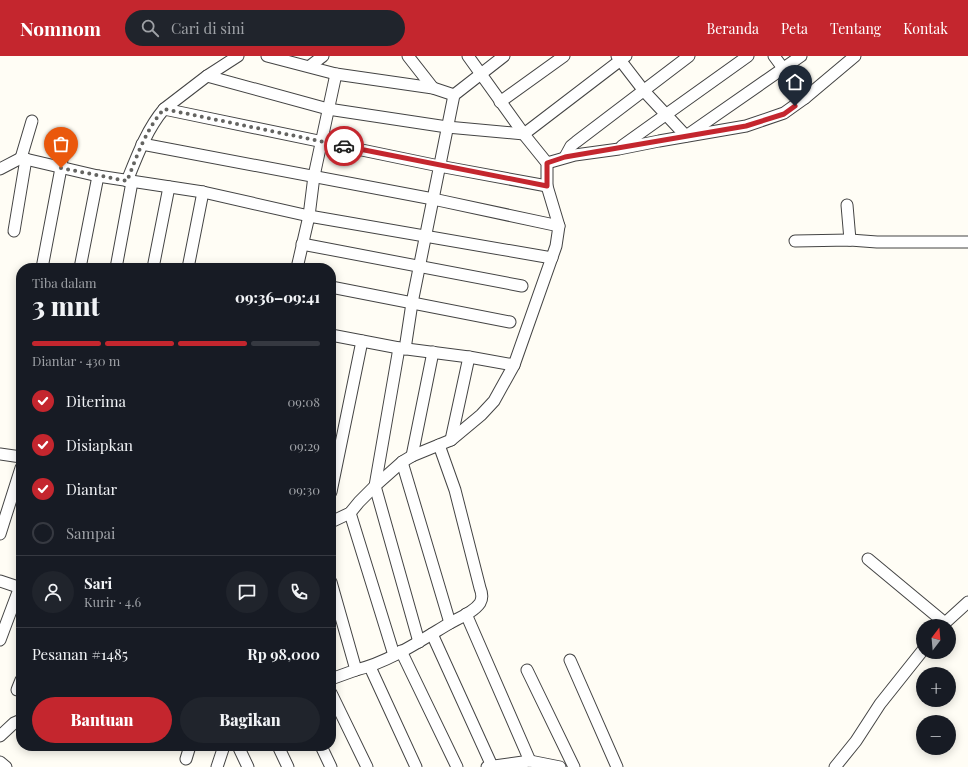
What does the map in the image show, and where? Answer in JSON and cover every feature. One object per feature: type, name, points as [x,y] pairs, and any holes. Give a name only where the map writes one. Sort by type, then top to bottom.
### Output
[{"type":"street","points":[[117,263],[130,181],[142,144],[158,116],[164,109],[207,76],[238,56]]},
{"type":"street","points":[[267,56],[336,74],[433,88],[454,95]]},
{"type":"street","points":[[310,66],[323,56]]},
{"type":"street","points":[[408,56],[433,88]]},
{"type":"street","points":[[336,520],[350,513],[358,502],[374,486],[402,462],[412,456],[451,440],[481,415],[494,401],[514,365],[552,258],[559,226],[547,186],[547,163],[500,102],[468,56]]},
{"type":"street","points":[[419,642],[374,486],[454,95],[504,56]]},
{"type":"street","points":[[500,102],[564,56]]},
{"type":"street","points":[[565,157],[571,146],[689,56]]},
{"type":"street","points":[[619,149],[748,56]]},
{"type":"street","points":[[774,56],[805,98]]},
{"type":"street","points":[[686,136],[801,56]]},
{"type":"street","points":[[547,163],[565,157],[619,149],[746,126],[784,114],[855,56]]},
{"type":"street","points":[[207,76],[328,109],[447,127],[524,134],[621,57],[644,91],[686,136]]},
{"type":"street","points":[[298,263],[309,216],[314,176],[336,74]]},
{"type":"street","points":[[164,109],[440,166],[547,186]]},
{"type":"street","points":[[14,231],[23,158],[32,121]]},
{"type":"street","points":[[43,263],[61,168],[64,140]]},
{"type":"street","points":[[142,144],[433,199],[559,226]]},
{"type":"street","points":[[0,169],[23,158],[98,176],[203,192],[309,216],[552,258]]},
{"type":"street","points":[[81,263],[98,176]]},
{"type":"street","points":[[154,263],[169,187]]},
{"type":"street","points":[[189,263],[203,192]]},
{"type":"street","points":[[846,205],[850,240]]},
{"type":"street","points":[[795,241],[850,240],[877,242],[968,242]]},
{"type":"street","points":[[302,244],[522,286]]},
{"type":"street","points":[[336,288],[510,322]]},
{"type":"street","points":[[336,337],[514,365]]},
{"type":"street","points":[[336,468],[362,341]]},
{"type":"street","points":[[412,456],[433,352]]},
{"type":"street","points":[[451,440],[469,357]]},
{"type":"street","points":[[336,677],[370,667],[419,642],[466,614],[482,600],[455,490],[439,445]]},
{"type":"street","points":[[0,454],[16,456]]},
{"type":"street","points":[[402,462],[450,623]]},
{"type":"street","points":[[0,534],[16,484]]},
{"type":"street","points":[[350,513],[398,653],[457,767]]},
{"type":"street","points":[[868,559],[937,619]]},
{"type":"street","points":[[0,575],[16,583]]},
{"type":"street","points":[[0,581],[16,585]]},
{"type":"street","points":[[0,640],[16,599]]},
{"type":"street","points":[[336,600],[356,670]]},
{"type":"street","points":[[949,619],[968,602]]},
{"type":"street","points":[[466,614],[530,761]]},
{"type":"street","points":[[432,634],[490,766],[530,761],[560,767]]},
{"type":"street","points":[[835,767],[856,741],[880,704],[916,659]]},
{"type":"street","points":[[570,660],[617,767]]},
{"type":"street","points":[[370,667],[416,767]]},
{"type":"street","points":[[527,670],[574,767]]},
{"type":"street","points":[[336,703],[367,767]]},
{"type":"street","points":[[0,736],[16,722]]},
{"type":"street","points":[[186,759],[188,751]]},
{"type":"street","points":[[217,767],[222,751]]},
{"type":"street","points":[[240,751],[248,767]]},
{"type":"street","points":[[280,751],[288,767]]},
{"type":"street","points":[[323,751],[331,767]]},
{"type":"street","points":[[0,762],[6,767]]},
{"type":"way so far","points":[[61,168],[127,181],[142,144],[158,116],[164,109],[344,146]]},
{"type":"route","points":[[344,146],[547,186],[547,163],[565,157],[619,149],[746,126],[784,114],[795,106]]}]
